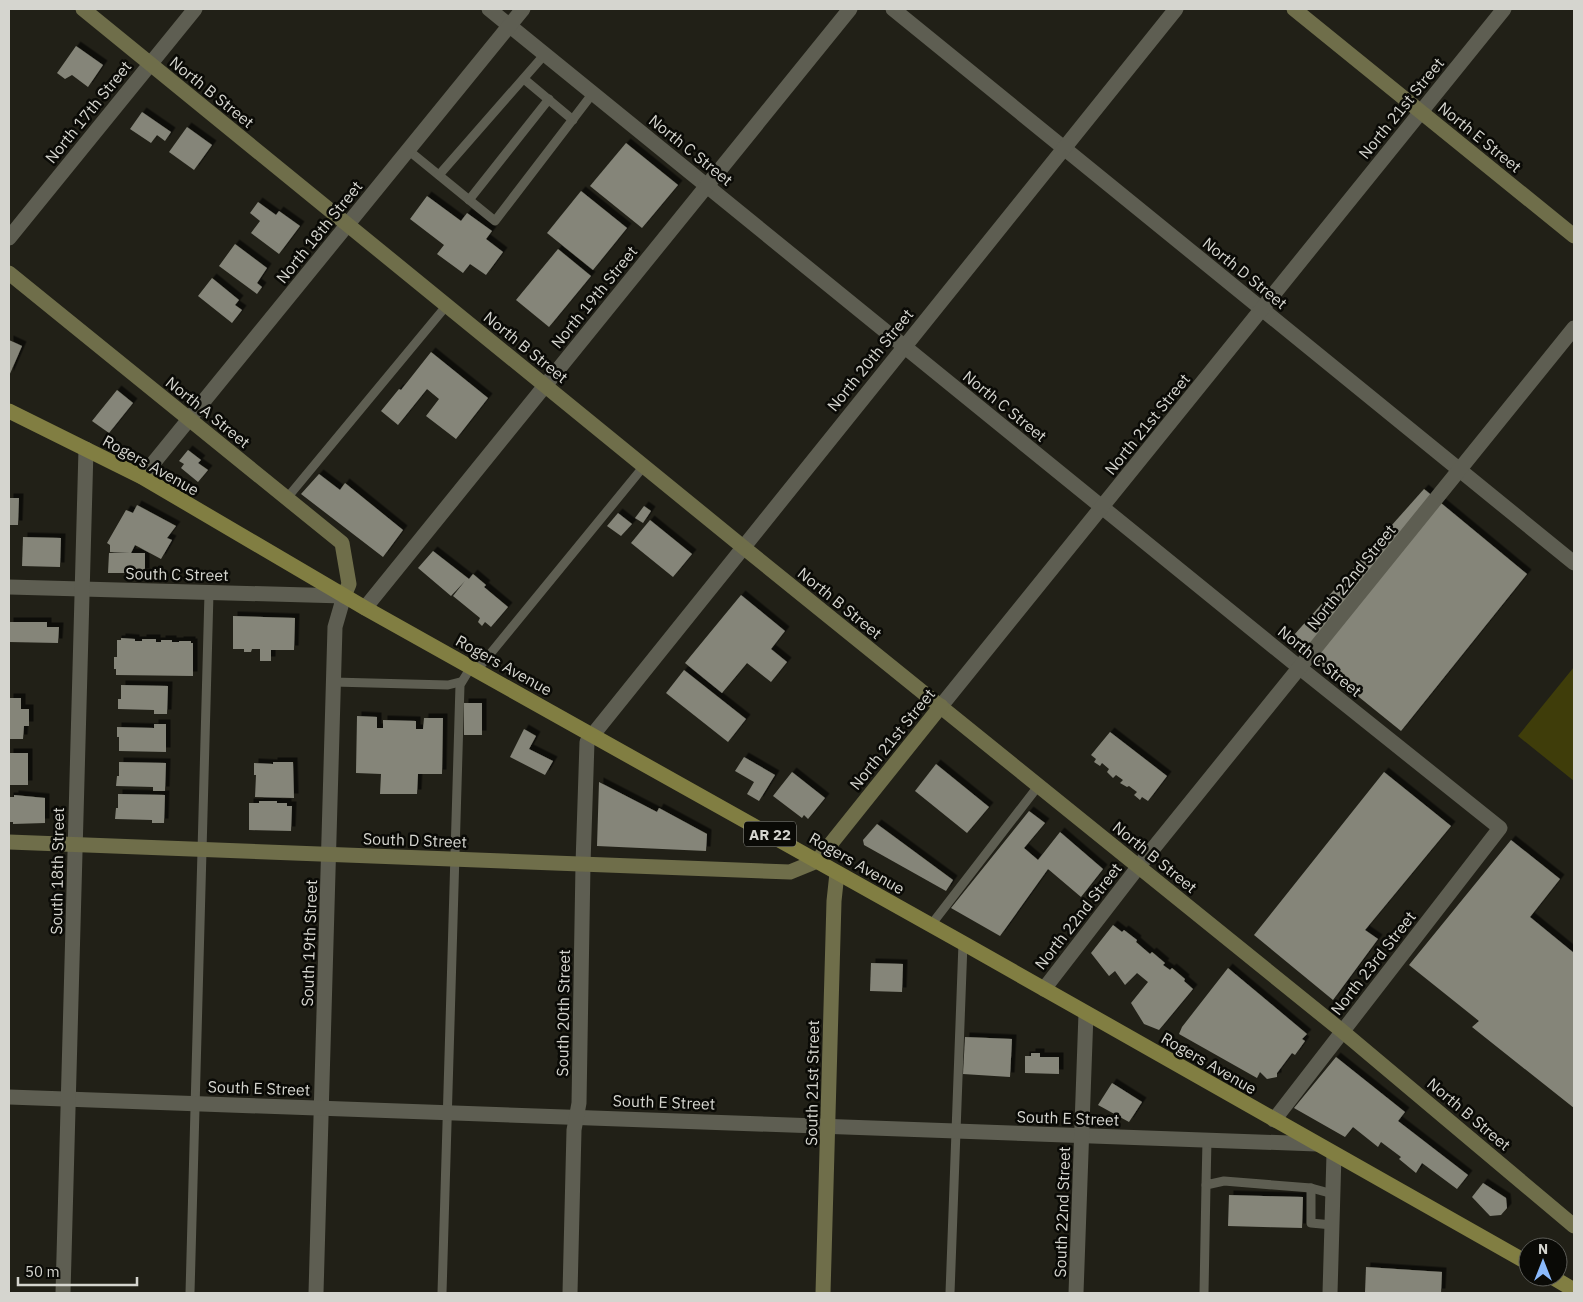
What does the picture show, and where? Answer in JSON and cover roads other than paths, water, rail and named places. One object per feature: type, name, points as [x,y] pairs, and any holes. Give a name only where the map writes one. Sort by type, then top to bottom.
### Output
[{"type":"main road","name":"Rogers Avenue","points":[[9,411],[142,477],[365,608],[963,943],[1518,1257]]},
{"type":"street","name":"North B Street","points":[[83,9],[1342,1031],[1574,1226]]},
{"type":"street","name":"North 17th Street","points":[[9,238],[195,9]]},
{"type":"street","name":"North C Street","points":[[489,9],[1300,668],[1500,828]]},
{"type":"street","name":"North 18th Street","points":[[142,477],[523,9]]},
{"type":"street","name":"North 19th Street","points":[[365,608],[850,9]]},
{"type":"street","name":"North D Street","points":[[893,9],[1574,563]]},
{"type":"street","name":"North 20th Street","points":[[592,735],[1176,9]]},
{"type":"street","name":"North E Street","points":[[1294,9],[1574,236]]},
{"type":"street","name":"North 21st Street","points":[[817,861],[940,706],[1504,9]]},
{"type":"street","name":"North A Street","points":[[9,272],[342,543],[349,584],[344,596]]},
{"type":"street","name":"North 22nd Street","points":[[1044,989],[1139,866],[1574,328]]},
{"type":"street","name":"South 18th Street","points":[[63,1293],[86,449]]},
{"type":"street","name":"South C Street","points":[[9,587],[344,596]]},
{"type":"street","name":"South 19th Street","points":[[316,1293],[335,627],[344,596]]},
{"type":"street","name":"South 20th Street","points":[[570,1293],[574,1130],[579,1103],[587,742],[592,735]]},
{"type":"street","name":"North 23rd Street","points":[[1274,1120],[1500,828]]},
{"type":"street","name":"South D Street","points":[[9,842],[790,872],[817,861]]},
{"type":"street","name":"South 21st Street","points":[[823,1293],[834,901],[837,873]]},
{"type":"street","name":"South 22nd Street","points":[[1076,1293],[1086,1013]]},
{"type":"street","name":"South E Street","points":[[9,1097],[1317,1144]]},
{"type":"street","points":[[1330,1293],[1334,1154]]},
{"type":"lane","points":[[439,175],[545,54]]},
{"type":"lane","points":[[524,79],[573,120]]},
{"type":"lane","points":[[408,150],[495,222],[593,93]]},
{"type":"lane","points":[[469,200],[549,99]]},
{"type":"lane","points":[[287,498],[447,305]]},
{"type":"lane","points":[[333,682],[448,685],[460,682],[474,669],[644,466]]},
{"type":"lane","points":[[190,1293],[209,593]]},
{"type":"lane","points":[[442,1293],[460,682]]},
{"type":"lane","points":[[931,925],[1039,785]]},
{"type":"lane","points":[[950,1293],[963,943]]},
{"type":"lane","points":[[1204,1293],[1207,1140]]},
{"type":"lane","points":[[1206,1185],[1224,1181],[1311,1188],[1333,1194]]},
{"type":"lane","points":[[1311,1188],[1311,1223],[1332,1225]]}]
